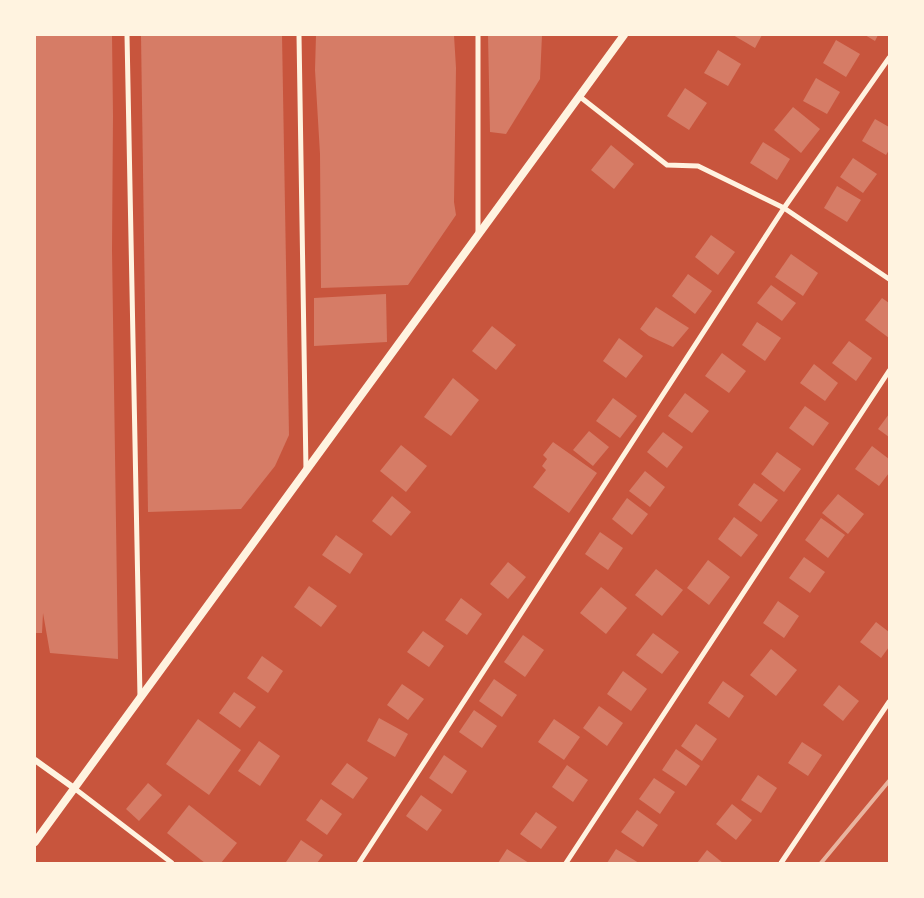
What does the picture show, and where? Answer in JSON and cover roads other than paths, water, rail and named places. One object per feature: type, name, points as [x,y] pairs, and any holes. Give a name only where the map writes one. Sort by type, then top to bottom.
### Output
[{"type":"main road","points":[[35,842],[624,35]]},
{"type":"street","points":[[127,35],[140,698]]},
{"type":"street","points":[[299,35],[306,471]]},
{"type":"street","points":[[478,35],[478,234]]},
{"type":"street","points":[[359,863],[784,208],[889,58]]},
{"type":"street","points":[[579,96],[667,165],[698,166],[784,208],[889,279]]},
{"type":"street","points":[[566,863],[889,371]]},
{"type":"street","points":[[782,863],[889,702]]},
{"type":"street","points":[[35,760],[172,863]]},
{"type":"railway","points":[[821,863],[889,781]]}]
